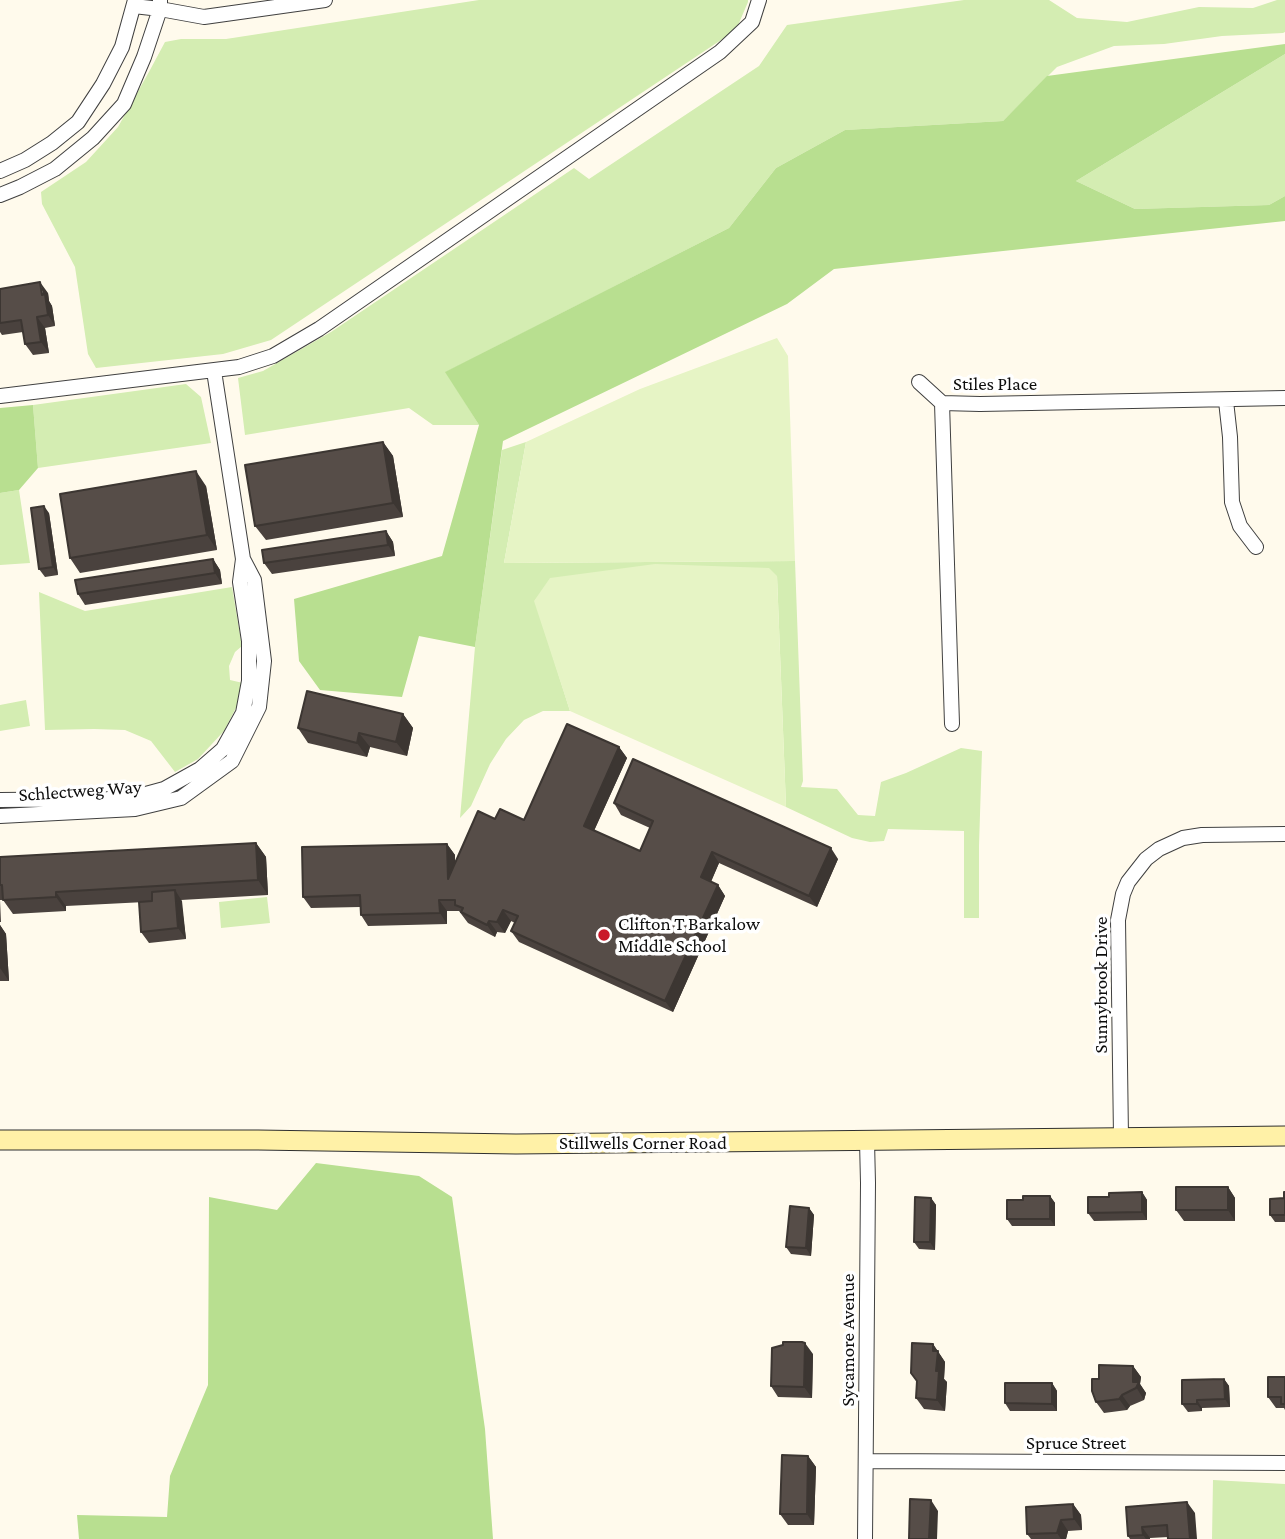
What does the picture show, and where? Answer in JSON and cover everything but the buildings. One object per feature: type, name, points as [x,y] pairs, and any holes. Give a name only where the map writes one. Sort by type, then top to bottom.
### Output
[{"type":"street","points":[[0,171],[34,155],[78,122],[103,84],[122,47],[134,3],[160,4],[204,17],[325,0]]},
{"type":"street","points":[[0,396],[239,368],[274,356],[319,329],[720,52],[752,22],[760,0]]},
{"type":"street","points":[[0,195],[55,169],[93,138],[124,104],[144,57],[160,4]]},
{"type":"street","name":"Schlectweg Way","points":[[0,800],[108,799],[164,789],[200,769],[223,748],[243,713],[249,681],[249,641],[240,582],[243,559],[214,370]]},
{"type":"street","points":[[919,382],[942,403]]},
{"type":"street","name":"Stiles Place","points":[[952,724],[942,403],[1226,401],[1285,398]]},
{"type":"street","points":[[1226,401],[1232,502],[1240,526],[1256,547]]},
{"type":"street","name":"Schlectweg Way","points":[[0,816],[135,809],[181,797],[232,761],[259,707],[264,661],[254,580],[243,559]]},
{"type":"street","name":"Sunnybrook Drive","points":[[1121,1137],[1118,920],[1128,882],[1153,854],[1184,838],[1202,835],[1285,834]]},
{"type":"street","name":"Stillwells Corner Road","points":[[0,1140],[516,1144],[1285,1136]]},
{"type":"street","name":"Sycamore Avenue","points":[[865,1539],[869,1183],[867,1141]]},
{"type":"street","name":"Spruce Street","points":[[866,1461],[1285,1464]]},
{"type":"green space","points":[[479,0],[748,2],[736,30],[271,340],[223,354],[96,368],[88,354],[75,267],[42,204],[41,192],[86,162],[118,127],[165,42],[181,39],[226,39]]},
{"type":"green space","points":[[964,0],[1049,0],[1077,18],[1127,22],[1199,7],[1253,8],[1285,0],[1285,32],[1114,46],[1057,67],[1003,121],[845,130],[776,168],[729,228],[446,372],[479,425],[433,425],[409,408],[245,435],[238,378],[263,371],[331,332],[574,168],[589,179],[759,66],[787,25]]},
{"type":"green space","points":[[1285,44],[1285,54],[1076,181],[1135,209],[1269,205],[1285,196],[1285,221],[834,269],[787,304],[503,441],[475,647],[419,636],[402,697],[320,690],[299,661],[294,599],[442,556],[479,425],[445,372],[729,228],[776,168],[845,130],[1003,121],[1047,76]]},
{"type":"green space","points":[[1285,54],[1285,196],[1269,205],[1135,209],[1076,181]]},
{"type":"green space","points":[[777,338],[788,356],[795,561],[504,563],[526,442],[640,389]]},
{"type":"green space","points":[[186,384],[201,397],[211,443],[38,468],[33,405]]},
{"type":"green space","points":[[33,405],[38,468],[19,490],[0,493],[0,408]]},
{"type":"green space","points":[[526,442],[504,563],[795,561],[803,781],[801,787],[837,789],[858,815],[875,816],[881,782],[961,748],[982,751],[979,918],[964,918],[964,831],[888,829],[884,841],[870,842],[852,838],[786,807],[777,576],[535,600],[570,711],[543,711],[524,720],[506,739],[490,764],[471,806],[460,818],[475,647],[502,450]]},
{"type":"green space","points":[[19,490],[30,563],[0,565],[0,493]]},
{"type":"green space","points":[[655,564],[769,568],[777,576],[786,807],[570,711],[534,601],[550,578]]},
{"type":"green space","points":[[232,587],[242,646],[235,652],[229,666],[230,680],[243,683],[239,702],[224,731],[198,759],[175,772],[151,741],[125,730],[45,730],[39,592],[85,611]]},
{"type":"green space","points":[[26,700],[30,726],[0,731],[0,705]]},
{"type":"green space","points":[[267,897],[270,923],[221,928],[219,902]]},
{"type":"green space","points":[[316,1163],[419,1176],[452,1197],[485,1429],[493,1539],[79,1539],[77,1515],[167,1517],[170,1476],[208,1385],[209,1197],[277,1210]]},
{"type":"green space","points":[[1213,1480],[1285,1484],[1285,1539],[1212,1539]]},
{"type":"place","name":"Clifton T Barkalow Middle School","points":[[604,935]]}]
